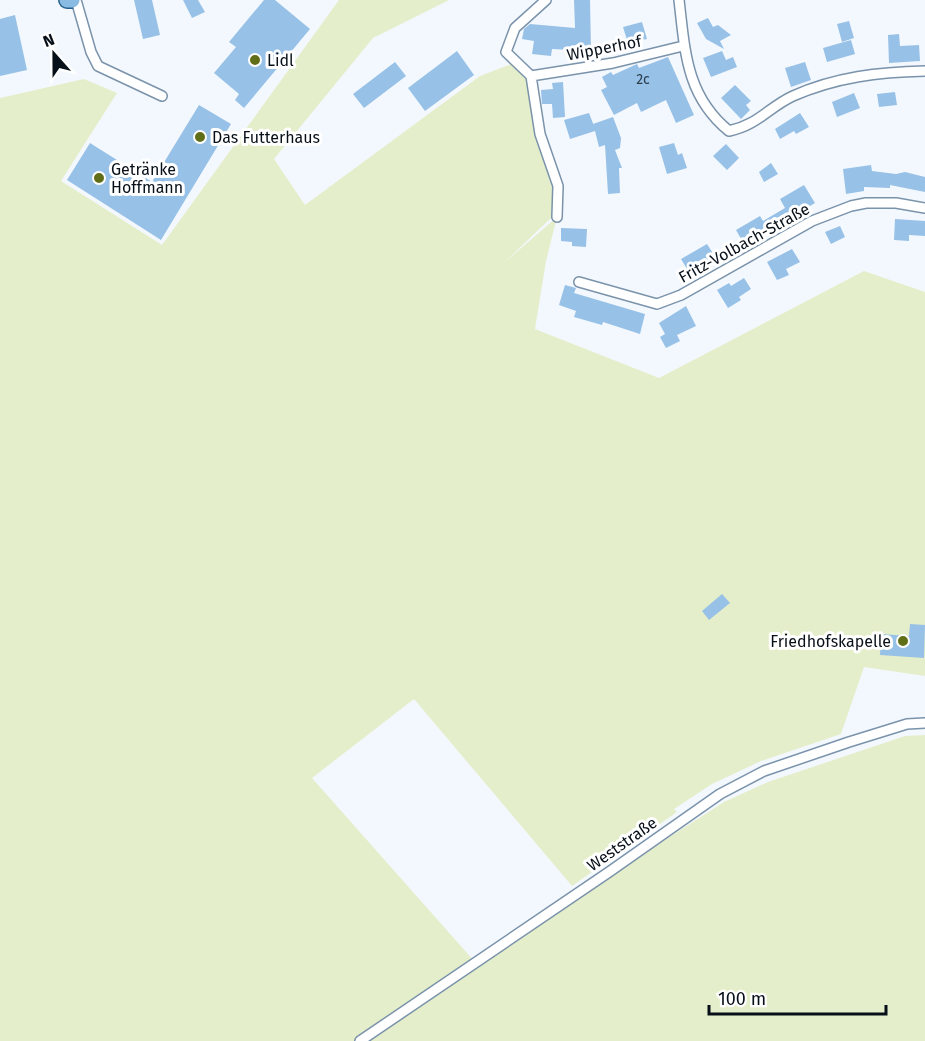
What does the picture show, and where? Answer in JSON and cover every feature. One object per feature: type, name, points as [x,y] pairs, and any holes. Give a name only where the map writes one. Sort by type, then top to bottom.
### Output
[{"type":"main road","points":[[67,0],[74,0]]},
{"type":"street","points":[[74,0],[98,66],[162,96]]},
{"type":"street","points":[[546,0],[515,28],[506,52],[531,76],[540,134],[558,186],[557,218]]},
{"type":"street","points":[[679,0],[683,46],[688,68],[713,118],[729,131],[744,128],[791,97],[834,80],[886,72],[925,71]]},
{"type":"street","name":"Wipperhof","points":[[531,76],[613,63],[683,46]]},
{"type":"street","name":"Fritz-Volbach-Straße","points":[[579,282],[657,304],[681,294],[812,221],[850,206],[866,203],[896,203],[925,208]]},
{"type":"street","name":"Weststraße","points":[[360,1041],[720,794],[764,771],[812,754],[907,724],[925,723]]},
{"type":"green space","points":[[339,0],[449,0],[373,38],[274,159],[305,205],[480,76],[511,64],[527,78],[536,136],[553,190],[552,217],[505,262],[557,217],[546,261],[535,329],[659,378],[864,271],[925,292],[925,676],[864,667],[841,734],[761,761],[712,784],[674,809],[677,812],[572,886],[414,699],[312,778],[475,962],[724,802],[768,782],[905,736],[925,735],[925,1041],[0,1041],[0,98],[84,79],[117,93],[61,181],[162,245]]},
{"type":"building","points":[[134,0],[152,0],[160,35],[143,39]]},
{"type":"building","points":[[183,0],[198,0],[205,12],[192,18]]},
{"type":"building","name":"Lidl","points":[[264,0],[275,0],[310,29],[244,108],[235,100],[239,94],[214,73],[236,47],[229,42]]},
{"type":"building","points":[[574,0],[590,0],[591,51],[552,49],[551,56],[532,54],[534,41],[522,39],[524,29],[530,24],[575,28]]},
{"type":"building","points":[[15,15],[27,70],[0,76],[0,19]]},
{"type":"building","points":[[708,18],[713,27],[718,25],[731,35],[720,41],[724,49],[706,39],[697,23]]},
{"type":"building","points":[[849,21],[854,38],[842,42],[837,24]]},
{"type":"building","points":[[642,22],[647,39],[628,43],[623,27]]},
{"type":"building","points":[[899,34],[900,46],[919,45],[920,61],[889,63],[888,35]]},
{"type":"building","points":[[851,40],[855,54],[827,62],[823,48]]},
{"type":"building","points":[[457,51],[474,75],[425,111],[408,88]]},
{"type":"building","points":[[722,51],[726,60],[733,57],[737,67],[711,77],[703,58]]},
{"type":"building","points":[[668,57],[694,115],[676,123],[666,100],[641,112],[637,103],[614,115],[601,90],[607,87],[602,77],[611,72],[613,75],[637,64],[639,68]]},
{"type":"building","points":[[395,62],[406,76],[364,108],[353,94]]},
{"type":"building","points":[[805,62],[811,80],[791,87],[785,68]]},
{"type":"building","points":[[563,82],[565,117],[553,118],[552,104],[542,104],[541,90],[553,89],[552,83]]},
{"type":"building","points":[[735,85],[751,101],[746,105],[750,110],[741,119],[721,98]]},
{"type":"building","points":[[895,92],[897,105],[879,107],[877,94]]},
{"type":"building","points":[[854,93],[860,108],[837,117],[832,102]]},
{"type":"building","points":[[199,105],[231,124],[161,240],[67,180],[90,143],[152,182]]},
{"type":"building","points":[[589,113],[593,124],[613,117],[621,138],[620,148],[615,150],[622,168],[619,168],[620,193],[608,194],[605,145],[599,147],[595,131],[570,139],[564,120]]},
{"type":"building","points":[[800,113],[809,127],[796,134],[794,131],[780,139],[775,129]]},
{"type":"building","points":[[674,143],[678,155],[682,153],[687,168],[667,174],[659,147]]},
{"type":"building","points":[[726,144],[739,158],[727,170],[713,156]]},
{"type":"building","points":[[771,163],[778,174],[764,182],[759,172]]},
{"type":"building","points":[[871,165],[872,171],[896,174],[905,172],[925,177],[925,192],[890,185],[890,188],[864,187],[864,191],[846,194],[843,169]]},
{"type":"building","points":[[804,185],[815,203],[754,236],[755,238],[744,244],[736,230],[760,216],[763,221],[785,208],[780,199]]},
{"type":"building","points":[[895,219],[925,221],[925,236],[909,235],[909,241],[894,240]]},
{"type":"building","points":[[840,226],[845,237],[831,244],[825,232]]},
{"type":"building","points":[[561,228],[587,229],[586,247],[572,246],[572,242],[561,241]]},
{"type":"building","points":[[707,244],[716,258],[690,274],[681,259]]},
{"type":"building","points":[[792,249],[800,262],[786,269],[789,275],[777,280],[767,262]]},
{"type":"building","points":[[744,278],[751,289],[739,297],[741,300],[728,308],[717,290],[729,283],[731,286]]},
{"type":"building","points":[[565,285],[576,288],[574,293],[645,314],[640,334],[603,322],[602,325],[574,317],[576,311],[559,305]]},
{"type":"building","points":[[686,306],[696,326],[677,335],[680,341],[666,348],[660,337],[665,334],[659,323]]},
{"type":"building","points":[[722,594],[730,603],[709,620],[702,611]]},
{"type":"building","name":"Friedhofskapelle","points":[[910,624],[925,625],[924,658],[880,655],[881,634],[909,636]]},
{"type":"place","name":"Lidl","points":[[255,60]]},
{"type":"place","name":"Das Futterhaus","points":[[200,137]]},
{"type":"place","name":"Getränke Hoffmann","points":[[99,178]]},
{"type":"place","name":"Friedhofskapelle","points":[[903,641]]}]
